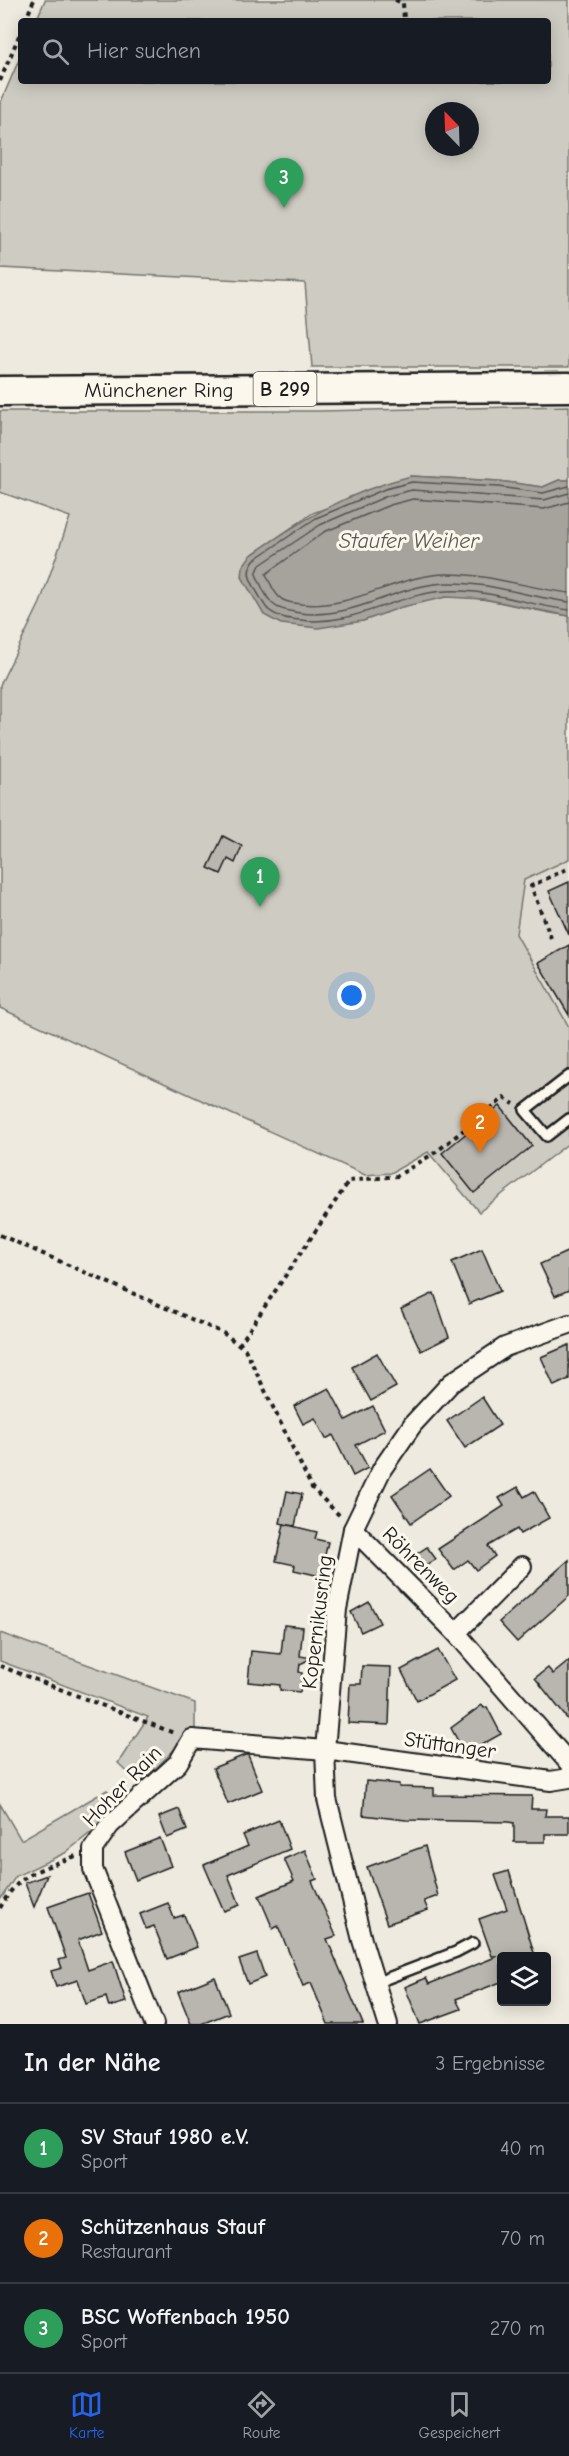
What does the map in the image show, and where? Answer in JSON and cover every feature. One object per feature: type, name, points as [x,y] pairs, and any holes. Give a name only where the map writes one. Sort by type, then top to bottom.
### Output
[{"type":"main road","name":"Münchener Ring","points":[[0,391],[569,387]]},
{"type":"street","name":"Kopernikusring","points":[[388,2024],[375,1983],[327,1799],[325,1750],[337,1609],[353,1529],[382,1469],[413,1424],[451,1383],[505,1347],[569,1323]]},
{"type":"street","name":"Röhrenweg","points":[[353,1529],[456,1633],[569,1763]]},
{"type":"street","name":"Röhrenweg","points":[[456,1633],[522,1566]]},
{"type":"street","name":"Hoher Rain","points":[[154,2024],[93,1869],[93,1849],[110,1825],[178,1763],[192,1739],[325,1750]]},
{"type":"street","name":"Stüttanger","points":[[325,1750],[551,1781],[569,1778]]},
{"type":"lane","points":[[569,1076],[525,1110],[547,1136],[569,1119]]},
{"type":"lane","points":[[375,1983],[456,1952],[473,1943]]},
{"type":"path","points":[[26,18],[34,0]]},
{"type":"path","points":[[395,0],[403,3],[404,18]]},
{"type":"path","points":[[0,80],[18,38]]},
{"type":"path","points":[[551,938],[531,886],[569,868]]},
{"type":"path","points":[[239,1345],[349,1181],[397,1176],[436,1152],[504,1098],[525,1110]]},
{"type":"path","points":[[0,1235],[223,1333],[245,1349],[312,1488],[353,1529]]},
{"type":"path","points":[[0,1666],[192,1739]]},
{"type":"path","points":[[0,1908],[8,1893],[22,1877],[93,1849]]},
{"type":"shaded area","points":[[45,0],[569,0],[569,367],[312,367],[305,283],[0,268],[0,104],[18,62],[18,84],[551,84],[551,18],[37,18]]},
{"type":"shaded area","points":[[569,406],[569,480],[559,480],[543,487],[499,481],[412,476],[313,513],[250,556],[363,621],[416,602],[449,597],[494,601],[569,616],[569,859],[524,880],[516,934],[569,1027],[569,1143],[479,1212],[428,1152],[391,1173],[365,1175],[0,1008],[0,685],[40,603],[70,517],[0,492],[0,411],[319,411]]},
{"type":"shaded area","points":[[569,859],[569,1027],[516,934],[524,880]]},
{"type":"shaded area","points":[[0,1633],[195,1703],[195,1729],[140,1784],[118,1763],[148,1717],[0,1661]]},
{"type":"shaded area","points":[[107,1790],[120,1803],[99,1826],[65,1853],[16,1876],[0,1900],[0,1804],[21,1840]]},
{"type":"water","name":"Staufer Weiher","points":[[411,476],[499,481],[543,487],[559,480],[569,480],[569,616],[484,599],[446,597],[402,607],[363,621],[318,628],[281,624],[264,615],[242,577],[243,566],[250,556],[288,530],[347,498]]},
{"type":"building","points":[[223,836],[242,846],[235,863],[228,859],[221,874],[208,868]]},
{"type":"building","points":[[569,882],[569,935],[549,891]]},
{"type":"building","points":[[569,945],[569,1015],[538,963]]},
{"type":"building","points":[[500,1106],[532,1146],[474,1193],[442,1153]]},
{"type":"building","points":[[482,1249],[500,1291],[469,1304],[452,1262]]},
{"type":"building","points":[[569,1251],[569,1290],[555,1296],[540,1264]]},
{"type":"building","points":[[434,1293],[449,1337],[421,1351],[401,1309]]},
{"type":"building","points":[[569,1345],[569,1379],[554,1386],[541,1357]]},
{"type":"building","points":[[377,1353],[396,1387],[371,1401],[352,1367]]},
{"type":"building","points":[[329,1388],[346,1420],[373,1406],[385,1430],[356,1445],[368,1468],[353,1476],[333,1435],[326,1439],[315,1418],[303,1424],[294,1406]]},
{"type":"building","points":[[482,1397],[500,1425],[465,1448],[447,1421]]},
{"type":"building","points":[[430,1469],[449,1496],[411,1523],[392,1495]]},
{"type":"building","points":[[518,1487],[524,1497],[534,1491],[549,1518],[520,1534],[517,1529],[488,1546],[495,1556],[476,1570],[468,1560],[454,1570],[438,1549],[504,1506],[499,1498]]},
{"type":"building","points":[[287,1491],[302,1494],[295,1526],[280,1523]]},
{"type":"building","points":[[284,1524],[317,1532],[315,1539],[328,1542],[320,1576],[294,1570],[295,1565],[276,1561]]},
{"type":"building","points":[[427,1547],[436,1559],[423,1568],[415,1555]]},
{"type":"building","points":[[569,1560],[569,1596],[517,1642],[499,1622]]},
{"type":"building","points":[[369,1602],[380,1623],[361,1632],[351,1612]]},
{"type":"building","points":[[284,1625],[303,1627],[300,1656],[312,1658],[300,1664],[299,1672],[302,1673],[300,1692],[280,1690],[280,1685],[248,1682],[251,1651],[281,1654]]},
{"type":"building","points":[[438,1650],[455,1680],[417,1701],[401,1670]]},
{"type":"building","points":[[569,1661],[569,1721],[535,1678],[548,1668],[553,1674]]},
{"type":"building","points":[[362,1666],[391,1667],[389,1725],[348,1723],[350,1684],[361,1684]]},
{"type":"building","points":[[482,1705],[484,1708],[487,1707],[501,1734],[465,1754],[451,1728]]},
{"type":"building","points":[[248,1755],[262,1790],[228,1804],[213,1768]]},
{"type":"building","points":[[366,1781],[399,1784],[399,1787],[434,1788],[434,1795],[532,1796],[531,1809],[546,1809],[545,1816],[569,1816],[569,1834],[545,1834],[545,1842],[514,1842],[514,1823],[406,1820],[363,1815]]},
{"type":"building","points":[[179,1809],[187,1830],[167,1838],[159,1817]]},
{"type":"building","points":[[279,1820],[290,1849],[228,1875],[240,1905],[224,1911],[204,1865],[248,1846],[243,1835]]},
{"type":"building","points":[[160,1838],[171,1866],[136,1880],[125,1852]]},
{"type":"building","points":[[425,1846],[438,1896],[424,1901],[428,1910],[387,1924],[367,1867]]},
{"type":"building","points":[[305,1850],[317,1879],[312,1881],[336,1936],[327,1939],[363,2024],[328,2024],[311,1983],[303,1986],[278,1926],[273,1929],[259,1896],[294,1881],[284,1859]]},
{"type":"building","points":[[509,1871],[534,1952],[497,1952],[497,1956],[492,1956],[479,1919],[507,1909],[495,1875]]},
{"type":"building","points":[[47,1875],[34,1907],[25,1883]]},
{"type":"building","points":[[88,1893],[102,1931],[78,1940],[88,1970],[113,1961],[126,2002],[109,2007],[106,1997],[86,2004],[78,1980],[56,1987],[51,1971],[62,1968],[59,1960],[66,1958],[48,1907]]},
{"type":"building","points":[[168,1903],[174,1918],[184,1915],[197,1947],[167,1959],[154,1926],[146,1929],[140,1914]]},
{"type":"building","points":[[257,1954],[265,1977],[248,1984],[239,1960]]},
{"type":"building","points":[[497,1956],[497,1984],[456,1999],[461,2009],[420,2024],[405,1987],[426,1978],[429,1984]]},
{"type":"building","points":[[215,1977],[229,2013],[201,2024],[191,2024],[178,1992]]},
{"type":"place","name":"BSC Woffenbach 1950","points":[[284,208]]},
{"type":"place","name":"SV Stauf 1980 e.V.","points":[[260,907]]},
{"type":"place","name":"Schützenhaus Stauf","points":[[480,1153]]}]
